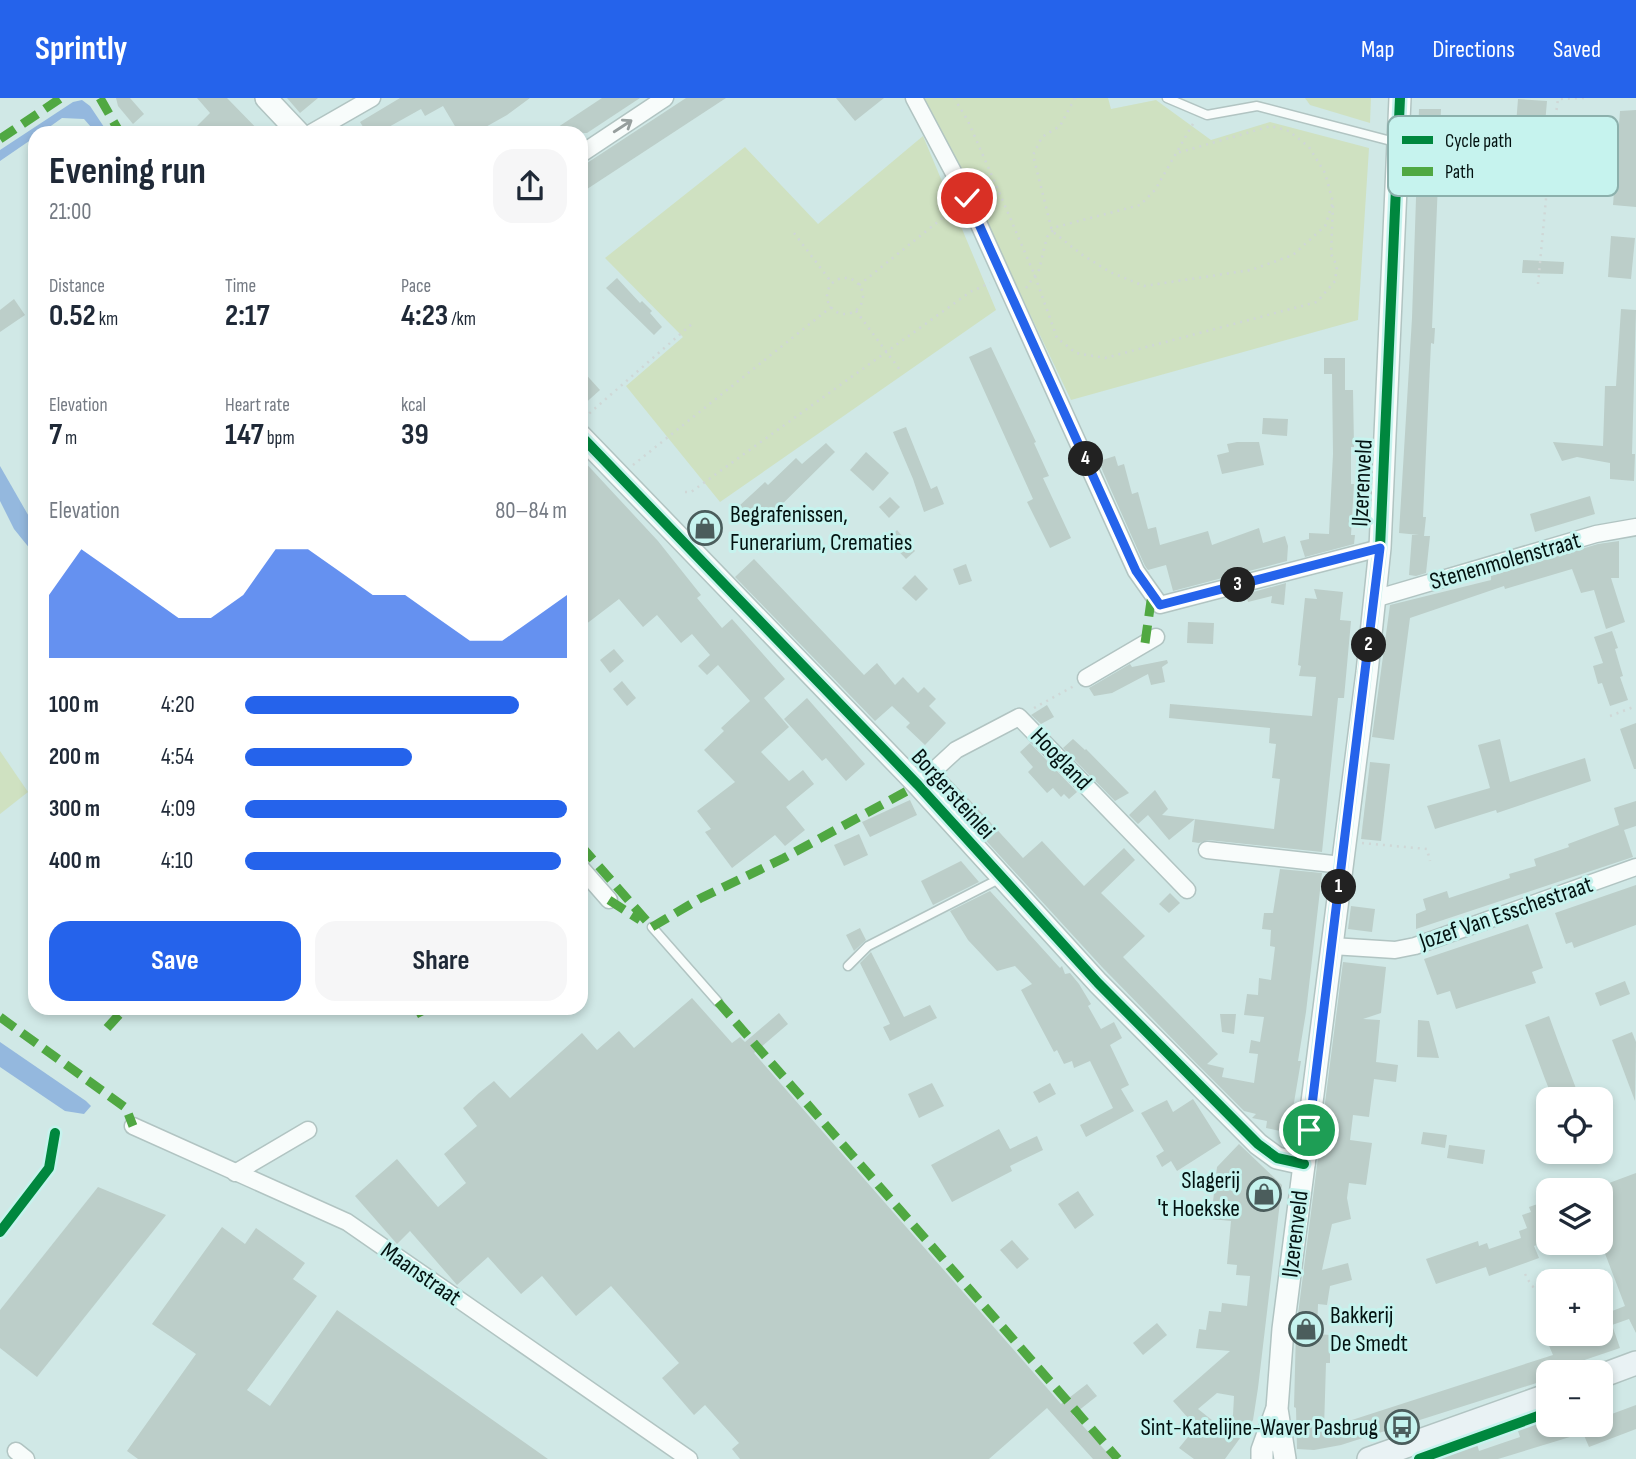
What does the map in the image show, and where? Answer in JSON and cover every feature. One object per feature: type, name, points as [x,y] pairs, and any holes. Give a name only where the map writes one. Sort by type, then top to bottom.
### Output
[{"type":"main road","points":[[1613,1372],[1636,1363]]},
{"type":"main road","points":[[1368,1459],[1536,1400]]},
{"type":"street","points":[[266,98],[292,126]]},
{"type":"street","points":[[323,126],[372,98]]},
{"type":"street","points":[[588,149],[665,98]]},
{"type":"street","points":[[914,98],[967,198],[1136,571],[1160,605],[1380,548]]},
{"type":"street","name":"IJzerenveld","points":[[1399,116],[1400,98]]},
{"type":"street","name":"IJzerenveld","points":[[1285,1459],[1277,1409],[1283,1329],[1380,548],[1396,196]]},
{"type":"street","name":"Borgersteinlei","points":[[588,441],[918,785],[1098,983],[1258,1144],[1277,1158],[1304,1164]]},
{"type":"street","name":"Stenenmolenstraat","points":[[1374,599],[1596,534],[1636,527]]},
{"type":"street","points":[[1086,678],[1156,637]]},
{"type":"street","name":"Hoogland","points":[[918,785],[956,750],[1019,717],[1187,890]]},
{"type":"street","points":[[1206,850],[1342,865]]},
{"type":"street","name":"Jozef Van Esschestraat","points":[[1332,946],[1395,950],[1415,946],[1636,867]]},
{"type":"street","points":[[588,876],[608,900]]},
{"type":"street","name":"Maanstraat","points":[[132,1126],[347,1222],[689,1459]]},
{"type":"street","points":[[235,1173],[308,1130]]},
{"type":"street","name":"IJzerenveld","points":[[1262,1459],[1262,1450],[1277,1409]]},
{"type":"lane","points":[[1167,98],[1207,115],[1257,106],[1388,139]]},
{"type":"lane","points":[[848,966],[868,946],[1001,878]]},
{"type":"lane","points":[[652,927],[718,1002]]},
{"type":"path","points":[[954,98],[968,121],[1035,276],[1057,338],[1076,353],[1105,358],[1317,302],[1335,281],[1337,266],[1331,254],[1333,202],[1325,173],[1309,147],[1289,131],[1271,126],[1177,153]]},
{"type":"path","points":[[1075,98],[1060,126],[1042,137],[1033,155],[1052,231],[1110,272],[1144,286],[1251,270],[1293,255],[1325,226],[1333,202]]},
{"type":"path","points":[[1556,116],[1558,99],[1585,98]]},
{"type":"path","points":[[1013,300],[1020,297],[1039,270],[1047,237],[1056,227],[1140,205],[1155,190],[1200,113]]},
{"type":"path","points":[[1538,284],[1546,196]]},
{"type":"path","points":[[859,285],[967,198]]},
{"type":"path","points":[[794,233],[832,283]]},
{"type":"path","points":[[846,278],[859,285],[863,298],[856,311],[841,314],[831,307],[827,295],[832,283],[846,278]]},
{"type":"path","points":[[685,492],[691,492],[970,292],[1002,278]]},
{"type":"path","points":[[620,477],[648,451],[831,307]]},
{"type":"path","points":[[856,311],[900,370]]},
{"type":"path","points":[[588,428],[693,323]]},
{"type":"path","points":[[1019,717],[1086,678]]},
{"type":"path","points":[[1610,716],[1636,706]]},
{"type":"path","points":[[1345,841],[1427,849],[1430,861]]},
{"type":"path","points":[[1525,1274],[1536,1289]]},
{"type":"green space","points":[[923,98],[1108,98],[1111,109],[1156,100],[1211,140],[1270,122],[1369,148],[1358,320],[1071,400],[973,195]]},
{"type":"green space","points":[[1305,98],[1371,98],[1370,123],[1310,105]]},
{"type":"green space","points":[[923,136],[996,310],[720,502],[626,386],[683,337],[605,258],[745,147],[818,224]]},
{"type":"green space","points":[[0,751],[28,792],[0,814]]},
{"type":"water","points":[[82,100],[90,106],[103,126],[90,126],[84,119],[62,118],[51,126],[36,126],[73,102]]},
{"type":"water","points":[[28,132],[28,142],[0,161],[0,150]]},
{"type":"water","points":[[0,466],[28,515],[28,546],[14,529],[0,501]]},
{"type":"water","points":[[0,1042],[91,1106],[84,1114],[65,1111],[0,1067]]},
{"type":"building","points":[[116,98],[130,98],[144,114],[133,124],[118,106]]},
{"type":"building","points":[[197,98],[227,98],[254,126],[197,126],[210,113]]},
{"type":"building","points":[[287,98],[318,98],[300,113]]},
{"type":"building","points":[[400,98],[530,98],[487,126],[455,126],[443,106],[425,116],[421,109],[391,126],[363,126],[360,122]]},
{"type":"building","points":[[602,98],[640,98],[588,132],[588,126],[560,126]]},
{"type":"building","points":[[686,98],[726,98],[588,188],[588,162]]},
{"type":"building","points":[[836,98],[884,98],[855,121]]},
{"type":"building","points":[[1518,99],[1547,101],[1546,116],[1517,116]]},
{"type":"building","points":[[1419,109],[1441,109],[1441,116],[1419,116]]},
{"type":"building","points":[[1636,110],[1636,207],[1613,205],[1614,196],[1618,196],[1620,111]]},
{"type":"building","points":[[1416,196],[1437,196],[1432,328],[1435,328],[1434,344],[1431,343],[1423,517],[1426,517],[1424,536],[1430,536],[1426,573],[1416,576],[1409,575],[1412,535],[1419,535],[1399,533]]},
{"type":"building","points":[[1611,236],[1635,238],[1631,279],[1608,277]]},
{"type":"building","points":[[1523,260],[1564,262],[1563,274],[1522,273]]},
{"type":"building","points":[[617,278],[640,303],[642,301],[652,311],[650,313],[662,327],[654,335],[606,288]]},
{"type":"building","points":[[14,299],[25,315],[0,332],[0,310]]},
{"type":"building","points":[[1621,309],[1636,310],[1632,454],[1635,454],[1634,481],[1610,479],[1610,463],[1577,457],[1562,461],[1553,442],[1603,446],[1605,386],[1616,386]]},
{"type":"building","points":[[991,347],[1036,442],[1034,443],[1049,476],[1043,478],[1071,538],[1050,548],[1027,502],[1033,499],[969,357]]},
{"type":"building","points":[[1324,358],[1345,358],[1345,390],[1353,390],[1354,447],[1351,447],[1351,484],[1354,484],[1351,535],[1355,535],[1354,544],[1305,557],[1300,541],[1309,539],[1309,533],[1329,534],[1333,454],[1332,374],[1324,374]]},
{"type":"building","points":[[588,377],[600,390],[588,401]]},
{"type":"building","points":[[1263,418],[1288,419],[1287,436],[1262,434]]},
{"type":"building","points":[[906,427],[931,489],[937,486],[944,504],[924,512],[893,432]]},
{"type":"building","points":[[1259,442],[1264,465],[1222,474],[1217,455],[1229,452],[1227,444]]},
{"type":"building","points":[[826,443],[835,452],[758,528],[739,506],[765,482],[768,485],[796,458],[802,464]]},
{"type":"building","points":[[866,452],[889,473],[873,491],[850,470]]},
{"type":"building","points":[[1115,456],[1118,466],[1124,464],[1132,494],[1138,492],[1148,529],[1156,527],[1160,545],[1208,531],[1212,545],[1259,528],[1263,543],[1285,536],[1288,546],[1287,561],[1173,591],[1166,565],[1148,570],[1145,566],[1103,472],[1099,461]]},
{"type":"building","points":[[588,466],[658,541],[701,595],[697,598],[722,628],[732,619],[785,679],[764,698],[789,727],[761,752],[789,781],[803,770],[814,784],[786,807],[805,830],[785,846],[775,835],[732,868],[705,832],[711,829],[697,811],[735,782],[704,750],[724,731],[721,728],[750,701],[718,665],[707,675],[698,666],[710,655],[692,634],[681,643],[657,615],[643,627],[619,599],[588,623]]},
{"type":"building","points":[[1590,496],[1595,514],[1535,532],[1530,514]]},
{"type":"building","points":[[890,497],[900,507],[889,518],[879,507]]},
{"type":"building","name":"Begrafenissen, Funerarium, Crematies","points":[[706,514],[721,530],[705,544],[689,525]]},
{"type":"building","points":[[897,530],[915,551],[906,559],[888,540]]},
{"type":"building","points":[[1619,541],[1619,578],[1611,578],[1625,622],[1606,629],[1594,590],[1581,593],[1572,569],[1505,589],[1504,586],[1410,618],[1394,740],[1372,737],[1390,605],[1491,580],[1491,576],[1598,544]]},
{"type":"building","points":[[754,559],[864,675],[877,663],[895,685],[903,677],[918,693],[924,687],[936,699],[929,706],[946,723],[925,745],[906,727],[910,723],[892,706],[875,721],[735,577]]},
{"type":"building","points":[[966,564],[972,581],[959,585],[953,569]]},
{"type":"building","points":[[915,575],[928,589],[916,601],[902,588]]},
{"type":"building","points":[[1286,583],[1284,605],[1271,603],[1272,596],[1248,602],[1246,594]]},
{"type":"building","points":[[1314,589],[1343,592],[1340,620],[1351,621],[1344,698],[1338,698],[1322,852],[1208,840],[1192,842],[1195,819],[1274,829],[1280,779],[1272,778],[1276,744],[1269,743],[1270,728],[1169,718],[1170,704],[1312,716],[1316,677],[1299,676],[1301,666],[1298,665],[1305,598],[1317,599]]},
{"type":"building","points":[[1188,622],[1214,623],[1213,644],[1187,643]]},
{"type":"building","points":[[1612,631],[1623,676],[1620,677],[1628,700],[1610,706],[1602,683],[1598,684],[1593,666],[1603,663],[1594,637]]},
{"type":"building","points":[[614,649],[624,661],[610,673],[600,660]]},
{"type":"building","points":[[1167,660],[1168,663],[1162,667],[1165,682],[1151,685],[1148,674],[1112,693],[1094,696],[1089,688],[1130,664],[1132,667]]},
{"type":"building","points":[[622,681],[636,698],[627,706],[613,689]]},
{"type":"building","points":[[807,698],[865,764],[846,781],[826,758],[822,761],[784,719]]},
{"type":"building","points":[[1047,705],[1054,717],[1041,724],[1031,715]]},
{"type":"building","points":[[1636,723],[1636,769],[1634,769],[1620,729]]},
{"type":"building","points":[[1073,739],[1129,793],[1115,801],[1063,748]]},
{"type":"building","points":[[1500,739],[1510,782],[1585,758],[1591,781],[1497,813],[1496,810],[1435,829],[1427,806],[1490,788],[1478,745]]},
{"type":"building","points":[[1030,743],[1077,792],[1069,799],[1064,794],[1061,797],[1053,788],[1047,793],[1028,772],[1033,767],[1020,752]]},
{"type":"building","points":[[1370,762],[1390,764],[1381,841],[1361,839]]},
{"type":"building","points":[[945,774],[963,793],[949,799],[935,784]]},
{"type":"building","points":[[1155,790],[1168,809],[1162,815],[1195,819],[1169,840],[1148,815],[1138,824],[1129,815]]},
{"type":"building","points":[[968,798],[1023,858],[1042,841],[1084,886],[1124,848],[1135,860],[1101,893],[1145,936],[1123,957],[1218,1054],[1207,1064],[1224,1068],[1222,1077],[1254,1083],[1258,1054],[1249,1053],[1251,1040],[1260,1042],[1264,1017],[1244,1015],[1247,994],[1258,995],[1259,978],[1271,980],[1275,947],[1270,946],[1271,930],[1262,929],[1264,913],[1273,913],[1280,869],[1322,873],[1298,1061],[1301,1061],[1290,1126],[1281,1124],[1280,1131],[1266,1128],[1267,1121],[1252,1118],[1256,1114],[1244,1111],[1195,1062],[1102,967],[957,809]]},
{"type":"building","points":[[910,800],[917,815],[870,837],[862,822]]},
{"type":"building","points":[[1636,801],[1636,826],[1624,830],[1633,857],[1416,929],[1416,914],[1426,910],[1423,899],[1447,891],[1449,898],[1510,878],[1509,874],[1536,866],[1534,859],[1619,825],[1614,808]]},
{"type":"building","points":[[859,834],[868,855],[844,866],[834,845]]},
{"type":"building","points":[[961,861],[979,882],[933,905],[921,881]]},
{"type":"building","points":[[1636,885],[1636,925],[1574,948],[1572,942],[1566,944],[1555,913]]},
{"type":"building","points":[[990,891],[1060,968],[1062,966],[1065,974],[1070,973],[1079,984],[1101,1029],[1114,1022],[1122,1038],[1110,1045],[1129,1085],[1121,1089],[1134,1111],[1086,1137],[1080,1125],[1113,1108],[1090,1061],[1074,1068],[1072,1061],[1064,1064],[1057,1050],[1054,1052],[1021,990],[1032,984],[1015,966],[997,971],[968,940],[950,911]]},
{"type":"building","points":[[1170,893],[1180,903],[1169,913],[1159,904]]},
{"type":"building","points":[[1351,906],[1375,909],[1372,932],[1348,929]]},
{"type":"building","points":[[1528,924],[1543,968],[1532,972],[1536,983],[1456,1009],[1450,991],[1437,995],[1424,959]]},
{"type":"building","points":[[860,928],[866,940],[854,951],[846,935]]},
{"type":"building","points":[[871,952],[904,1017],[930,1005],[937,1018],[890,1041],[883,1027],[890,1024],[860,963]]},
{"type":"building","points":[[1343,962],[1386,967],[1381,1013],[1363,1019],[1380,1020],[1376,1062],[1398,1065],[1396,1082],[1374,1079],[1369,1117],[1353,1115],[1350,1140],[1372,1143],[1366,1185],[1349,1183],[1347,1198],[1351,1219],[1332,1224],[1322,1270],[1348,1263],[1352,1280],[1330,1286],[1327,1305],[1318,1304],[1317,1334],[1330,1335],[1330,1363],[1326,1363],[1324,1429],[1536,1360],[1536,1383],[1341,1445],[1314,1450],[1297,1449],[1294,1407],[1296,1330]]},
{"type":"building","points":[[1625,981],[1630,994],[1600,1006],[1595,993]]},
{"type":"building","points":[[692,998],[732,1043],[740,1037],[745,1042],[779,1013],[788,1024],[754,1053],[1061,1404],[1087,1384],[1097,1396],[1073,1415],[1113,1459],[1093,1459],[1047,1408],[989,1459],[740,1459],[732,1449],[739,1443],[705,1405],[694,1415],[662,1378],[679,1363],[611,1286],[576,1316],[542,1276],[521,1294],[488,1257],[457,1285],[410,1231],[397,1244],[355,1196],[397,1159],[438,1207],[466,1183],[444,1154],[477,1126],[463,1108],[479,1093],[494,1081],[510,1098],[582,1033],[597,1050],[619,1031],[634,1048]]},
{"type":"building","points":[[1220,1014],[1236,1014],[1234,1034],[1222,1032]]},
{"type":"building","points":[[1549,1016],[1576,1087],[1548,1087],[1525,1025]]},
{"type":"building","points":[[1418,1020],[1429,1021],[1439,1058],[1417,1057]]},
{"type":"building","points":[[1632,1032],[1636,1042],[1635,1101],[1612,1040]]},
{"type":"building","points":[[932,1083],[944,1106],[919,1118],[908,1094]]},
{"type":"building","points":[[1050,1083],[1056,1094],[1039,1103],[1033,1092]]},
{"type":"building","points":[[1193,1099],[1221,1143],[1177,1171],[1171,1161],[1162,1167],[1156,1156],[1164,1151],[1141,1113],[1167,1100],[1173,1112]]},
{"type":"building","points":[[999,1129],[1010,1149],[1037,1136],[1043,1150],[1010,1166],[1012,1171],[952,1202],[931,1165]]},
{"type":"building","points":[[1423,1132],[1447,1135],[1445,1148],[1421,1144]]},
{"type":"building","points":[[1239,1144],[1282,1185],[1253,1420],[1225,1459],[1194,1459],[1179,1448],[1196,1427],[1173,1401],[1230,1351],[1196,1348],[1199,1329],[1206,1330],[1209,1311],[1221,1312],[1222,1303],[1247,1306],[1250,1276],[1236,1275],[1237,1265],[1227,1264],[1231,1221],[1211,1219],[1217,1167]],"holes":[[[1217,1393],[1234,1396],[1233,1415],[1222,1428],[1198,1409]]]},
{"type":"building","points":[[1449,1145],[1485,1150],[1483,1164],[1447,1158]]},
{"type":"building","points":[[1636,1173],[1636,1333],[1629,1319],[1613,1325],[1613,1311],[1625,1306],[1606,1255],[1613,1255],[1613,1182]]},
{"type":"building","points":[[98,1187],[166,1215],[37,1377],[0,1348],[0,1310]]},
{"type":"building","points":[[1078,1191],[1094,1215],[1075,1229],[1058,1204]]},
{"type":"building","points":[[1536,1205],[1534,1246],[1539,1258],[1489,1276],[1486,1267],[1436,1284],[1426,1259],[1478,1241],[1479,1246],[1487,1243],[1489,1249],[1521,1238],[1519,1231],[1527,1228],[1522,1215],[1531,1212],[1529,1207]]},
{"type":"building","points":[[222,1227],[245,1244],[256,1228],[305,1263],[293,1279],[317,1296],[247,1390],[270,1406],[337,1310],[548,1459],[138,1459],[127,1451],[196,1354],[152,1324]]},
{"type":"building","points":[[1012,1240],[1029,1259],[1017,1269],[1000,1250]]},
{"type":"building","points":[[1157,1323],[1167,1335],[1143,1355],[1133,1343]]},
{"type":"building","points":[[1613,1328],[1620,1348],[1584,1360],[1538,1360],[1553,1355],[1549,1346],[1613,1346]]},
{"type":"building","points":[[1636,1405],[1636,1429],[1589,1447],[1585,1437],[1613,1437],[1613,1414]]},
{"type":"building","points":[[1536,1421],[1536,1437],[1570,1437],[1498,1459],[1440,1457],[1477,1444],[1479,1451],[1520,1437],[1517,1428]]},
{"type":"marked path","points":[[0,139],[61,98]]},
{"type":"marked path","points":[[100,98],[116,126]]},
{"type":"marked path","points":[[1145,643],[1152,594]]},
{"type":"marked path","points":[[652,927],[701,898],[784,858],[918,785]]},
{"type":"marked path","points":[[588,854],[652,927]]},
{"type":"marked path","points":[[609,900],[640,920]]},
{"type":"marked path","points":[[718,1002],[1118,1459]]},
{"type":"marked path","points":[[107,1028],[119,1015]]},
{"type":"marked path","points":[[0,1017],[126,1108],[133,1126]]},
{"type":"cycle path","points":[[1399,116],[1400,98]]},
{"type":"cycle path","points":[[1310,1119],[1380,548],[1396,196]]},
{"type":"cycle path","points":[[588,443],[918,785],[1098,983],[1258,1144],[1277,1158],[1304,1164]]},
{"type":"cycle path","points":[[0,1232],[49,1168],[55,1133]]},
{"type":"cycle path","points":[[1419,1459],[1536,1417]]},
{"type":"place","name":"Begrafenissen, Funerarium, Crematies","points":[[705,528]]},
{"type":"place","name":"Slagerij 't Hoekske","points":[[1264,1194]]},
{"type":"place","name":"Bakkerij De Smedt","points":[[1306,1329]]},
{"type":"place","name":"Sint-Katelijne-Waver Pasbrug","points":[[1402,1427]]},
{"type":"route","points":[[967,198],[1136,571],[1160,605],[1380,548],[1367,672],[1309,1130]]}]
